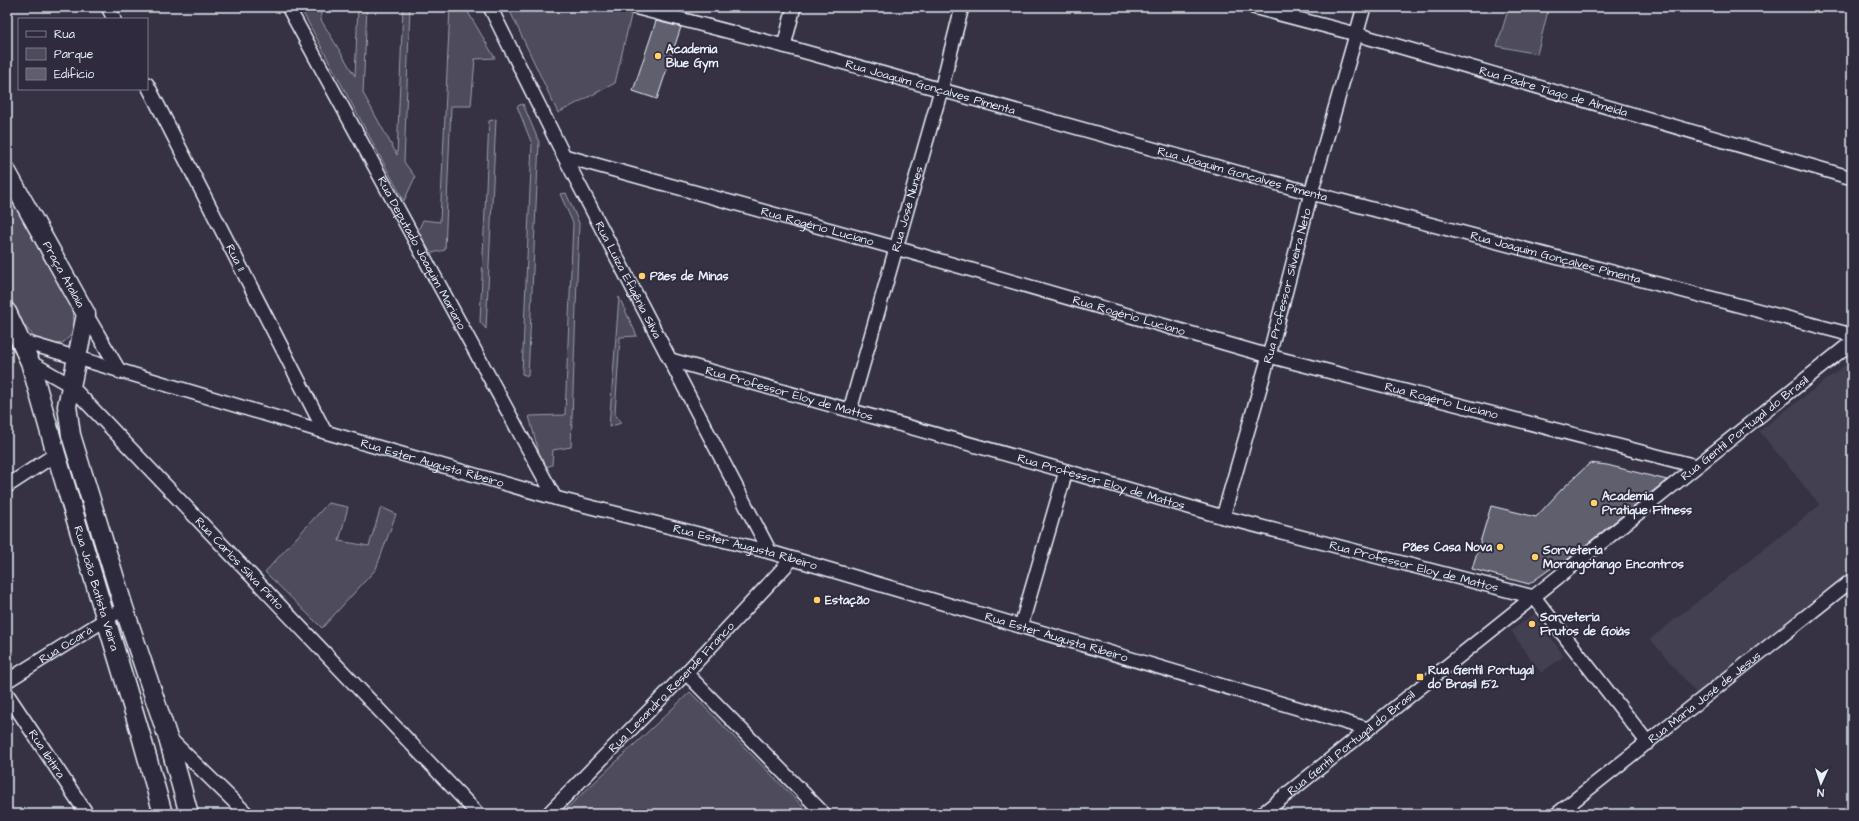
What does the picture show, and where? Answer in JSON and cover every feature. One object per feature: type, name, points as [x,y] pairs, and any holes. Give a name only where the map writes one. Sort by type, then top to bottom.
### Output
[{"type":"street","points":[[108,7],[114,18]]},
{"type":"street","name":"Rua Deputado Joaquim Mariano","points":[[288,7],[555,498]]},
{"type":"street","name":"Rua Luiza Efigênia Silva","points":[[490,7],[564,156],[770,552]]},
{"type":"street","name":"Rua Joaquim Gonçalves Pimenta","points":[[634,7],[784,46],[1311,193],[1852,335]]},
{"type":"street","points":[[784,46],[794,7]]},
{"type":"street","name":"Rua José Nunes","points":[[850,410],[941,90],[962,7]]},
{"type":"street","name":"Rua Padre Tiago de Almeida","points":[[1253,7],[1356,34],[1852,178]]},
{"type":"street","name":"Rua Professor Silveira Neto","points":[[1223,517],[1269,356],[1311,193],[1364,7]]},
{"type":"street","name":"Rua 11","points":[[148,86],[324,432]]},
{"type":"street","name":"Rua Rogério Luciano","points":[[564,156],[896,248],[1269,356],[1696,466]]},
{"type":"street","name":"Praça Atalaia","points":[[7,172],[86,314],[70,385]]},
{"type":"street","points":[[7,312],[30,362]]},
{"type":"street","points":[[86,314],[120,372]]},
{"type":"street","name":"Rua Ester Augusta Ribeiro","points":[[21,341],[120,372],[324,432],[555,498],[770,552],[792,560],[1368,729]]},
{"type":"street","name":"Rua Gentil Portugal do Brasil","points":[[1262,814],[1852,342]]},
{"type":"street","name":"Rua Professor Eloy de Mattos","points":[[671,360],[1066,471],[1223,517],[1534,596]]},
{"type":"street","name":"Rua Carlos Silva Pinto","points":[[30,362],[70,385],[478,814]]},
{"type":"street","name":"Rua João Batista Vieira","points":[[30,362],[163,814]]},
{"type":"street","name":"Rua João Batista Vieira","points":[[70,385],[67,406],[71,436],[124,608],[167,735],[188,814]]},
{"type":"street","points":[[7,486],[56,454]]},
{"type":"street","points":[[1021,626],[1066,471]]},
{"type":"street","name":"Rua Lesandro Resende Franco","points":[[548,814],[686,673],[792,560]]},
{"type":"street","name":"Rua Maria José de Jesus","points":[[1557,814],[1852,580]]},
{"type":"street","points":[[1534,596],[1648,743]]},
{"type":"street","name":"Rua Ocará","points":[[7,681],[124,608]]},
{"type":"street","points":[[686,673],[824,814]]},
{"type":"street","name":"Rua Ibitira","points":[[7,694],[86,814]]},
{"type":"street","points":[[167,735],[247,814]]},
{"type":"shaded area","points":[[1852,360],[1852,572],[1697,694],[1650,639],[1820,505],[1759,431]]},
{"type":"shaded area","points":[[1534,614],[1564,656],[1541,673],[1511,631]]},
{"type":"green space","points":[[300,7],[321,7],[321,20],[355,76],[358,7],[367,7],[363,93],[397,155],[403,7],[410,7],[404,162],[415,177],[404,201]]},
{"type":"green space","points":[[450,7],[465,7],[495,58],[475,59],[471,106],[451,106],[445,250],[428,254],[416,235],[423,220],[440,222]]},
{"type":"green space","points":[[508,7],[607,7],[632,11],[615,83],[558,113]]},
{"type":"green space","points":[[1509,7],[1549,7],[1537,54],[1497,46]]},
{"type":"green space","points":[[523,104],[539,142],[528,376],[522,374],[532,144],[517,106]]},
{"type":"green space","points":[[496,119],[486,329],[480,322],[489,121]]},
{"type":"green space","points":[[7,183],[74,310],[72,334],[64,342],[58,344],[45,344],[35,338],[22,323],[7,290]]},
{"type":"green space","points":[[566,193],[579,223],[571,447],[553,450],[552,465],[543,468],[529,416],[565,415],[573,223],[560,194]]},
{"type":"green space","points":[[619,297],[637,336],[620,337],[615,414],[621,423],[609,427]]},
{"type":"green space","points":[[328,503],[348,507],[339,541],[369,546],[381,507],[396,514],[376,569],[322,628],[265,572]]},
{"type":"green space","points":[[690,692],[810,814],[561,814]]},
{"type":"building","name":"Academia Blue Gym","points":[[656,21],[681,27],[657,99],[633,91]]},
{"type":"building","name":"Academia Pratique Fitness","points":[[1590,463],[1607,465],[1667,480],[1562,564],[1560,562],[1529,584],[1472,569],[1491,506],[1536,517],[1561,490]]},
{"type":"place","name":"Academia Blue Gym","points":[[658,56]]},
{"type":"place","name":"Pães de Minas","points":[[642,276]]},
{"type":"place","name":"Academia Pratique Fitness","points":[[1594,503]]},
{"type":"place","name":"Pães Casa Nova","points":[[1500,547]]},
{"type":"place","name":"Sorveteria Morangotango Encontros","points":[[1535,557]]},
{"type":"place","name":"Estação","points":[[817,600]]},
{"type":"place","name":"Sorveteria Frutos de Goiás","points":[[1532,624]]},
{"type":"place","name":"Rua Gentil Portugal do Brasil 152","points":[[1420,677]]}]
